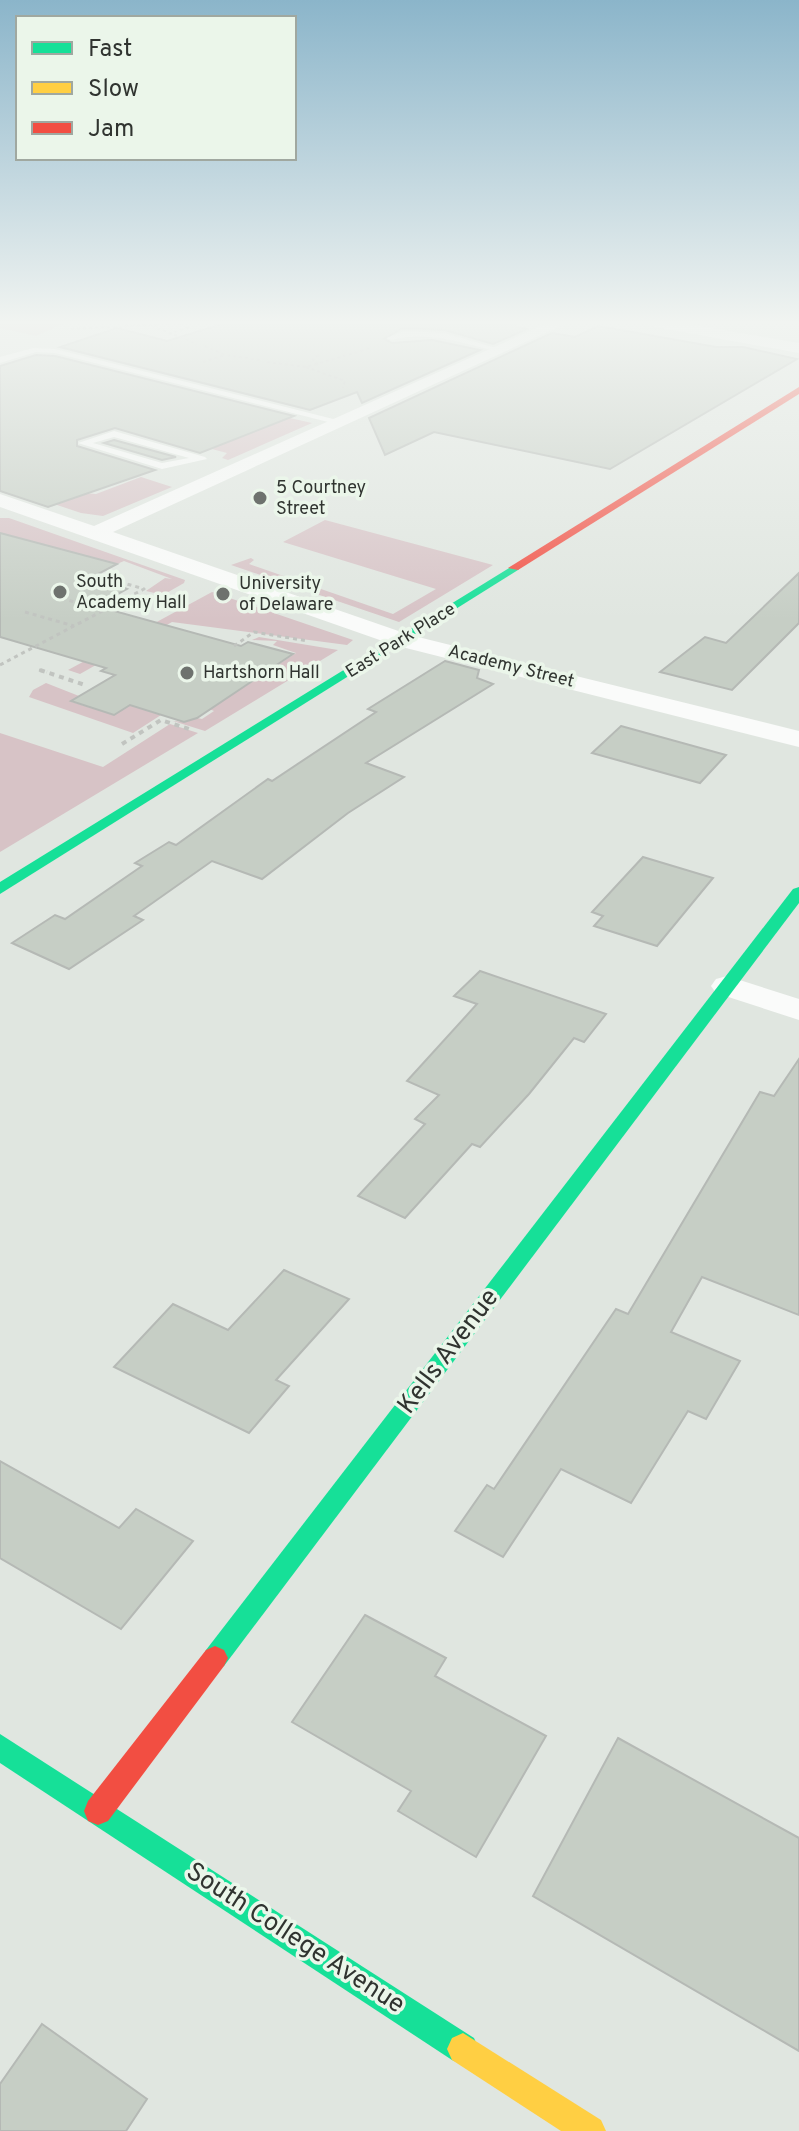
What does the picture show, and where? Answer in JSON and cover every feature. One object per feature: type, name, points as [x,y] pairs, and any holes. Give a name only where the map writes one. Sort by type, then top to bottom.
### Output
[{"type":"street","name":"East Park Place","points":[[0,889],[749,421]]},
{"type":"street","points":[[95,533],[340,422]]},
{"type":"street","name":"Academy Street","points":[[0,500],[402,640],[799,739]]},
{"type":"street","name":"Kells Avenue","points":[[98,1811],[799,892]]},
{"type":"street","points":[[727,986],[799,1010]]},
{"type":"street","name":"South College Avenue","points":[[0,1747],[590,2131]]},
{"type":"lane","points":[[114,434],[202,459],[162,466],[83,443],[114,434]]},
{"type":"path","points":[[0,665],[144,589],[96,575]]},
{"type":"path","points":[[54,596],[103,611]]},
{"type":"path","points":[[25,612],[75,626]]},
{"type":"path","points":[[234,646],[254,632],[311,641]]},
{"type":"path","points":[[39,670],[85,685]]},
{"type":"path","points":[[122,744],[161,720],[205,733]]},
{"type":"shaded area","points":[[175,421],[312,423],[228,460],[222,458],[227,453],[162,436]]},
{"type":"shaded area","points":[[141,477],[172,487],[103,516],[81,513],[3,487],[96,494]]},
{"type":"shaded area","points":[[0,518],[9,518],[185,580],[184,583],[163,595],[146,591],[165,578],[172,579],[124,561],[117,564],[0,535]]},
{"type":"shaded area","points":[[325,520],[493,565],[399,622],[231,565],[251,558],[254,560],[249,564],[393,614],[436,589],[283,542]]},
{"type":"shaded area","points":[[212,592],[353,640],[347,645],[172,622],[80,674],[68,670]]},
{"type":"shaded area","points":[[259,637],[338,650],[205,731],[173,721],[184,722],[193,717],[202,719],[214,711],[207,708],[215,706],[296,653],[273,645],[277,641],[252,640]]},
{"type":"shaded area","points":[[46,683],[79,696],[72,702],[114,715],[141,698],[151,712],[161,715],[133,733],[29,697],[33,690]]},
{"type":"shaded area","points":[[170,724],[198,733],[0,852],[0,733],[103,767]]},
{"type":"building","points":[[0,421],[280,421],[200,453],[115,428],[77,440],[77,446],[155,470],[48,507],[0,491]]},
{"type":"building","points":[[370,421],[691,421],[610,469],[434,432],[385,455]]},
{"type":"building","points":[[114,440],[176,457],[162,460],[104,443]]},
{"type":"building","points":[[0,533],[117,564],[94,576],[127,589],[96,606],[241,646],[248,642],[293,654],[197,718],[184,722],[130,705],[114,715],[71,701],[115,675],[101,671],[106,668],[0,637]]},
{"type":"building","points":[[799,573],[799,623],[732,690],[660,672],[705,637],[726,643]]},
{"type":"building","points":[[445,661],[479,670],[477,678],[493,684],[366,763],[404,777],[348,813],[262,879],[212,861],[134,916],[143,920],[69,969],[12,943],[55,915],[65,919],[142,866],[135,863],[169,842],[176,845],[268,779],[272,781],[376,712],[368,709]]},
{"type":"building","points":[[621,726],[726,755],[700,783],[592,753]]},
{"type":"building","points":[[643,857],[713,878],[657,946],[594,926],[603,916],[592,912]]},
{"type":"building","points":[[480,971],[606,1014],[584,1042],[574,1038],[529,1094],[480,1147],[472,1144],[405,1218],[358,1196],[425,1124],[415,1119],[439,1095],[407,1081],[477,1004],[454,996]]},
{"type":"building","points":[[799,1059],[799,1315],[702,1277],[671,1332],[740,1361],[706,1419],[688,1411],[631,1503],[561,1469],[503,1557],[455,1531],[487,1485],[494,1489],[616,1309],[628,1314],[760,1092],[774,1096]]},
{"type":"building","points":[[284,1270],[349,1299],[276,1380],[289,1386],[249,1433],[114,1367],[173,1304],[228,1330]]},
{"type":"building","points":[[0,1461],[119,1528],[136,1509],[193,1541],[121,1629],[0,1558]]},
{"type":"building","points":[[365,1615],[446,1658],[435,1676],[546,1736],[476,1857],[398,1811],[411,1791],[292,1722]]},
{"type":"building","points":[[618,1738],[799,1838],[799,2051],[533,1896]]},
{"type":"building","points":[[42,2024],[147,2099],[126,2131],[0,2131],[0,2084]]},
{"type":"traffic: fast","points":[[0,889],[514,568]]},
{"type":"traffic: fast","points":[[215,1658],[799,892]]},
{"type":"traffic: fast","points":[[0,1747],[463,2049]]},
{"type":"traffic: slow","points":[[463,2049],[590,2131]]},
{"type":"traffic: jam","points":[[514,568],[749,421]]},
{"type":"traffic: jam","points":[[98,1811],[215,1658]]},
{"type":"place","name":"5 Courtney Street","points":[[260,498]]},
{"type":"place","name":"South Academy Hall","points":[[60,592]]},
{"type":"place","name":"University of Delaware","points":[[223,594]]},
{"type":"place","name":"Hartshorn Hall","points":[[187,673]]}]
